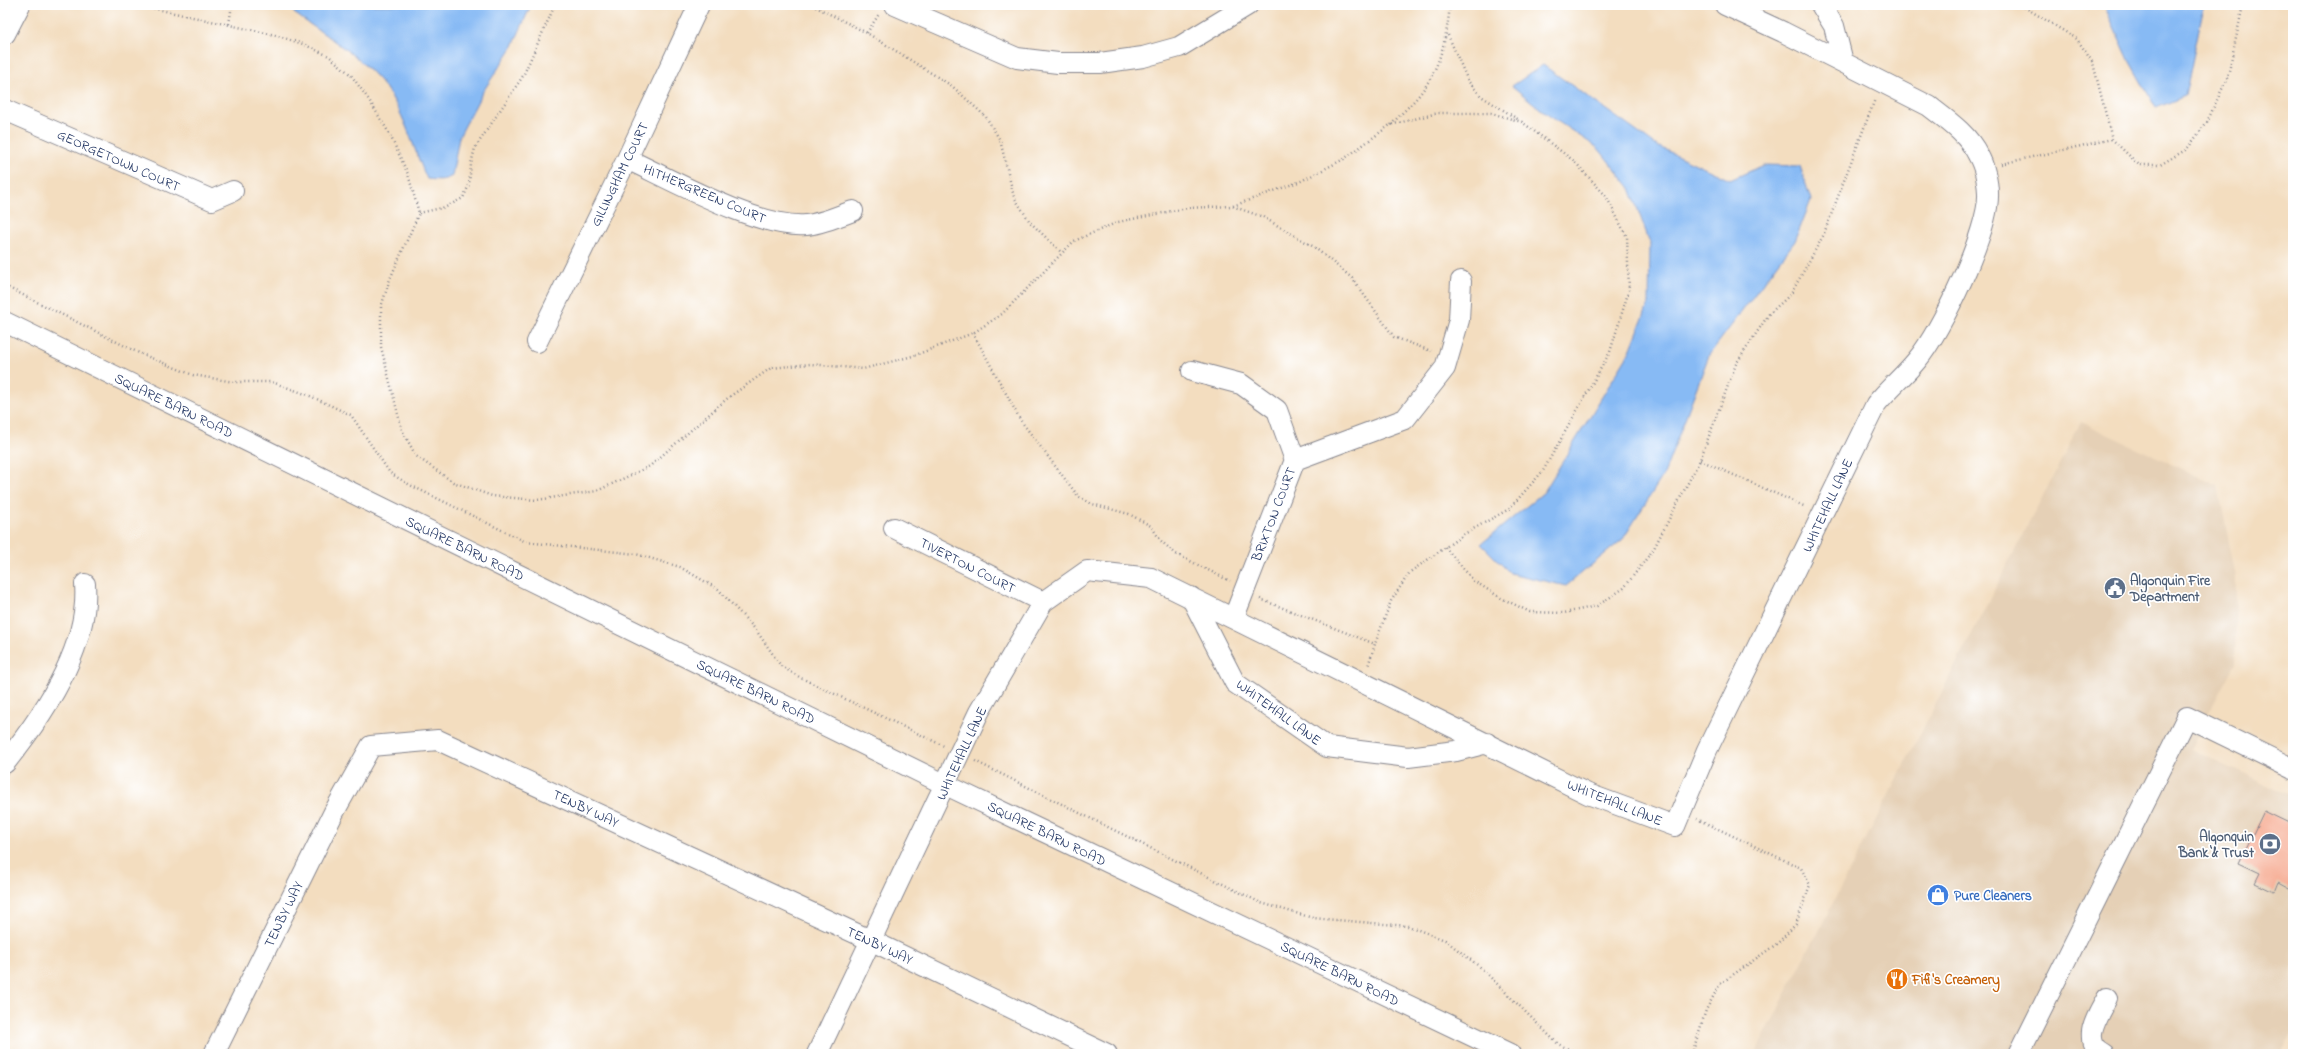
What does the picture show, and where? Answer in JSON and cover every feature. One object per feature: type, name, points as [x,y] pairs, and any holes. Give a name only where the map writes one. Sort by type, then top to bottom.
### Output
[{"type":"street","points":[[5,34],[20,5]]},
{"type":"street","name":"GILLINGHAM COURT","points":[[537,342],[627,159],[699,5]]},
{"type":"street","points":[[888,8],[1017,58],[1058,63],[1100,63],[1144,57],[1179,47],[1248,5]]},
{"type":"street","name":"WHITEHALL LANE","points":[[816,1054],[946,785],[979,712],[1043,602],[1087,571],[1151,578],[1234,617],[1588,794],[1675,826],[1708,750],[1824,515],[1876,404],[1918,359],[1960,283],[1982,230],[1987,208],[1988,193],[1979,155],[1968,139],[1951,122],[1929,106],[1843,62],[1725,5]]},
{"type":"street","points":[[1821,5],[1834,26],[1843,62]]},
{"type":"street","name":"GEORGETOWN COURT","points":[[5,110],[212,200],[232,191]]},
{"type":"street","name":"HITHERGREEN COURT","points":[[627,159],[723,204],[771,222],[807,225],[853,211]]},
{"type":"street","points":[[1295,460],[1405,419],[1444,368],[1459,320],[1461,281]]},
{"type":"street","name":"SQUARE BARN ROAD","points":[[5,322],[946,785],[1510,1054]]},
{"type":"street","name":"BRIXTON COURT","points":[[1192,372],[1241,384],[1277,410],[1295,460],[1234,617]]},
{"type":"street","name":"TIVERTON COURT","points":[[894,528],[1043,602]]},
{"type":"street","points":[[5,763],[42,715],[61,679],[84,620],[86,601],[85,584]]},
{"type":"street","name":"WHITEHALL LANE","points":[[1191,596],[1235,683],[1327,747],[1408,757],[1456,751],[1487,743]]},
{"type":"street","points":[[2019,1054],[2187,717],[2293,769]]},
{"type":"street","name":"TENBY WAY","points":[[214,1054],[334,812],[372,746],[438,740],[870,940],[1107,1054]]},
{"type":"street","points":[[2105,1054],[2094,1046],[2091,1037],[2092,1027],[2107,998]]},
{"type":"path","points":[[138,5],[275,35],[303,44],[329,56],[351,75],[369,100],[389,133],[408,174],[419,213],[390,279],[381,307],[380,347],[402,430],[416,456],[453,482],[492,496],[537,500],[597,491],[650,466],[730,396],[771,368],[810,364],[863,369],[913,356],[973,333],[1002,314],[1074,241],[1118,222],[1187,208],[1232,206],[1301,181],[1344,159],[1390,126],[1423,90],[1434,70],[1447,35],[1450,5]]},
{"type":"path","points":[[228,24],[232,5]]},
{"type":"path","points":[[419,213],[446,207],[463,198],[469,185],[471,164],[475,148],[523,76],[555,5]]},
{"type":"path","points":[[812,5],[867,33],[952,86],[986,117],[1000,140],[1014,197],[1030,222],[1062,253]]},
{"type":"path","points":[[2021,5],[2077,39],[2093,63],[2112,139],[2139,165],[2160,165],[2187,149],[2206,122],[2228,76],[2242,5]]},
{"type":"path","points":[[867,33],[888,8]]},
{"type":"path","points":[[1365,682],[1375,644],[1391,601],[1410,572],[1466,533],[1509,509],[1543,471],[1610,352],[1628,290],[1627,237],[1606,196],[1574,161],[1522,122],[1481,96],[1472,86],[1447,35]]},
{"type":"path","points":[[1445,547],[1474,581],[1501,598],[1530,612],[1564,614],[1597,606],[1624,588],[1653,550],[1700,460],[1736,364],[1769,314],[1792,294],[1823,236],[1882,82]]},
{"type":"path","points":[[1390,126],[1438,113],[1490,113],[1522,122]]},
{"type":"path","points":[[1983,168],[2112,139]]},
{"type":"path","points":[[1232,206],[1263,218],[1314,247],[1352,278],[1394,337],[1448,357]]},
{"type":"path","points":[[5,286],[139,353],[193,376],[234,382],[272,382],[308,395],[336,408],[351,416],[390,473],[410,485],[526,542],[636,554],[680,567],[718,589],[756,630],[781,666],[801,678],[960,754],[1261,903],[1313,918],[1408,926],[1445,940],[1480,967],[1558,1044],[1579,1054]]},
{"type":"path","points":[[973,333],[1021,421],[1078,496],[1092,504],[1129,514],[1151,526],[1161,541],[1176,554],[1244,588],[1262,600],[1375,644]]},
{"type":"path","points":[[1700,460],[1824,515]]},
{"type":"path","points":[[1682,812],[1801,868],[1810,885],[1796,924],[1778,944],[1720,984],[1706,1010],[1692,1054]]},
{"type":"shaded area","points":[[2081,422],[2218,486],[2236,578],[2235,663],[2190,749],[2293,797],[2293,1031],[2281,1054],[1755,1054]]},
{"type":"water","points":[[292,5],[531,5],[513,46],[482,93],[459,137],[452,176],[446,179],[437,180],[427,179],[407,128],[395,103],[380,81],[350,53],[294,13]]},
{"type":"water","points":[[2104,5],[2204,5],[2185,96],[2156,108],[2130,62]]},
{"type":"water","points":[[1543,65],[1657,146],[1730,180],[1764,165],[1800,166],[1811,200],[1795,241],[1709,355],[1664,474],[1623,539],[1566,586],[1510,573],[1481,544],[1544,492],[1630,351],[1649,303],[1650,243],[1630,188],[1598,148],[1548,115],[1512,86]]},
{"type":"building","name":"Algonquin Bank & Trust","points":[[2264,811],[2293,825],[2293,890],[2278,882],[2274,892],[2255,883],[2260,873],[2239,863]]},
{"type":"place","name":"Algonquin Fire Department","points":[[2115,588]]},
{"type":"place","name":"Algonquin Bank & Trust","points":[[2270,844]]},
{"type":"place","name":"Pure Cleaners","points":[[1938,895]]},
{"type":"place","name":"Fifi's Creamery","points":[[1897,979]]}]
